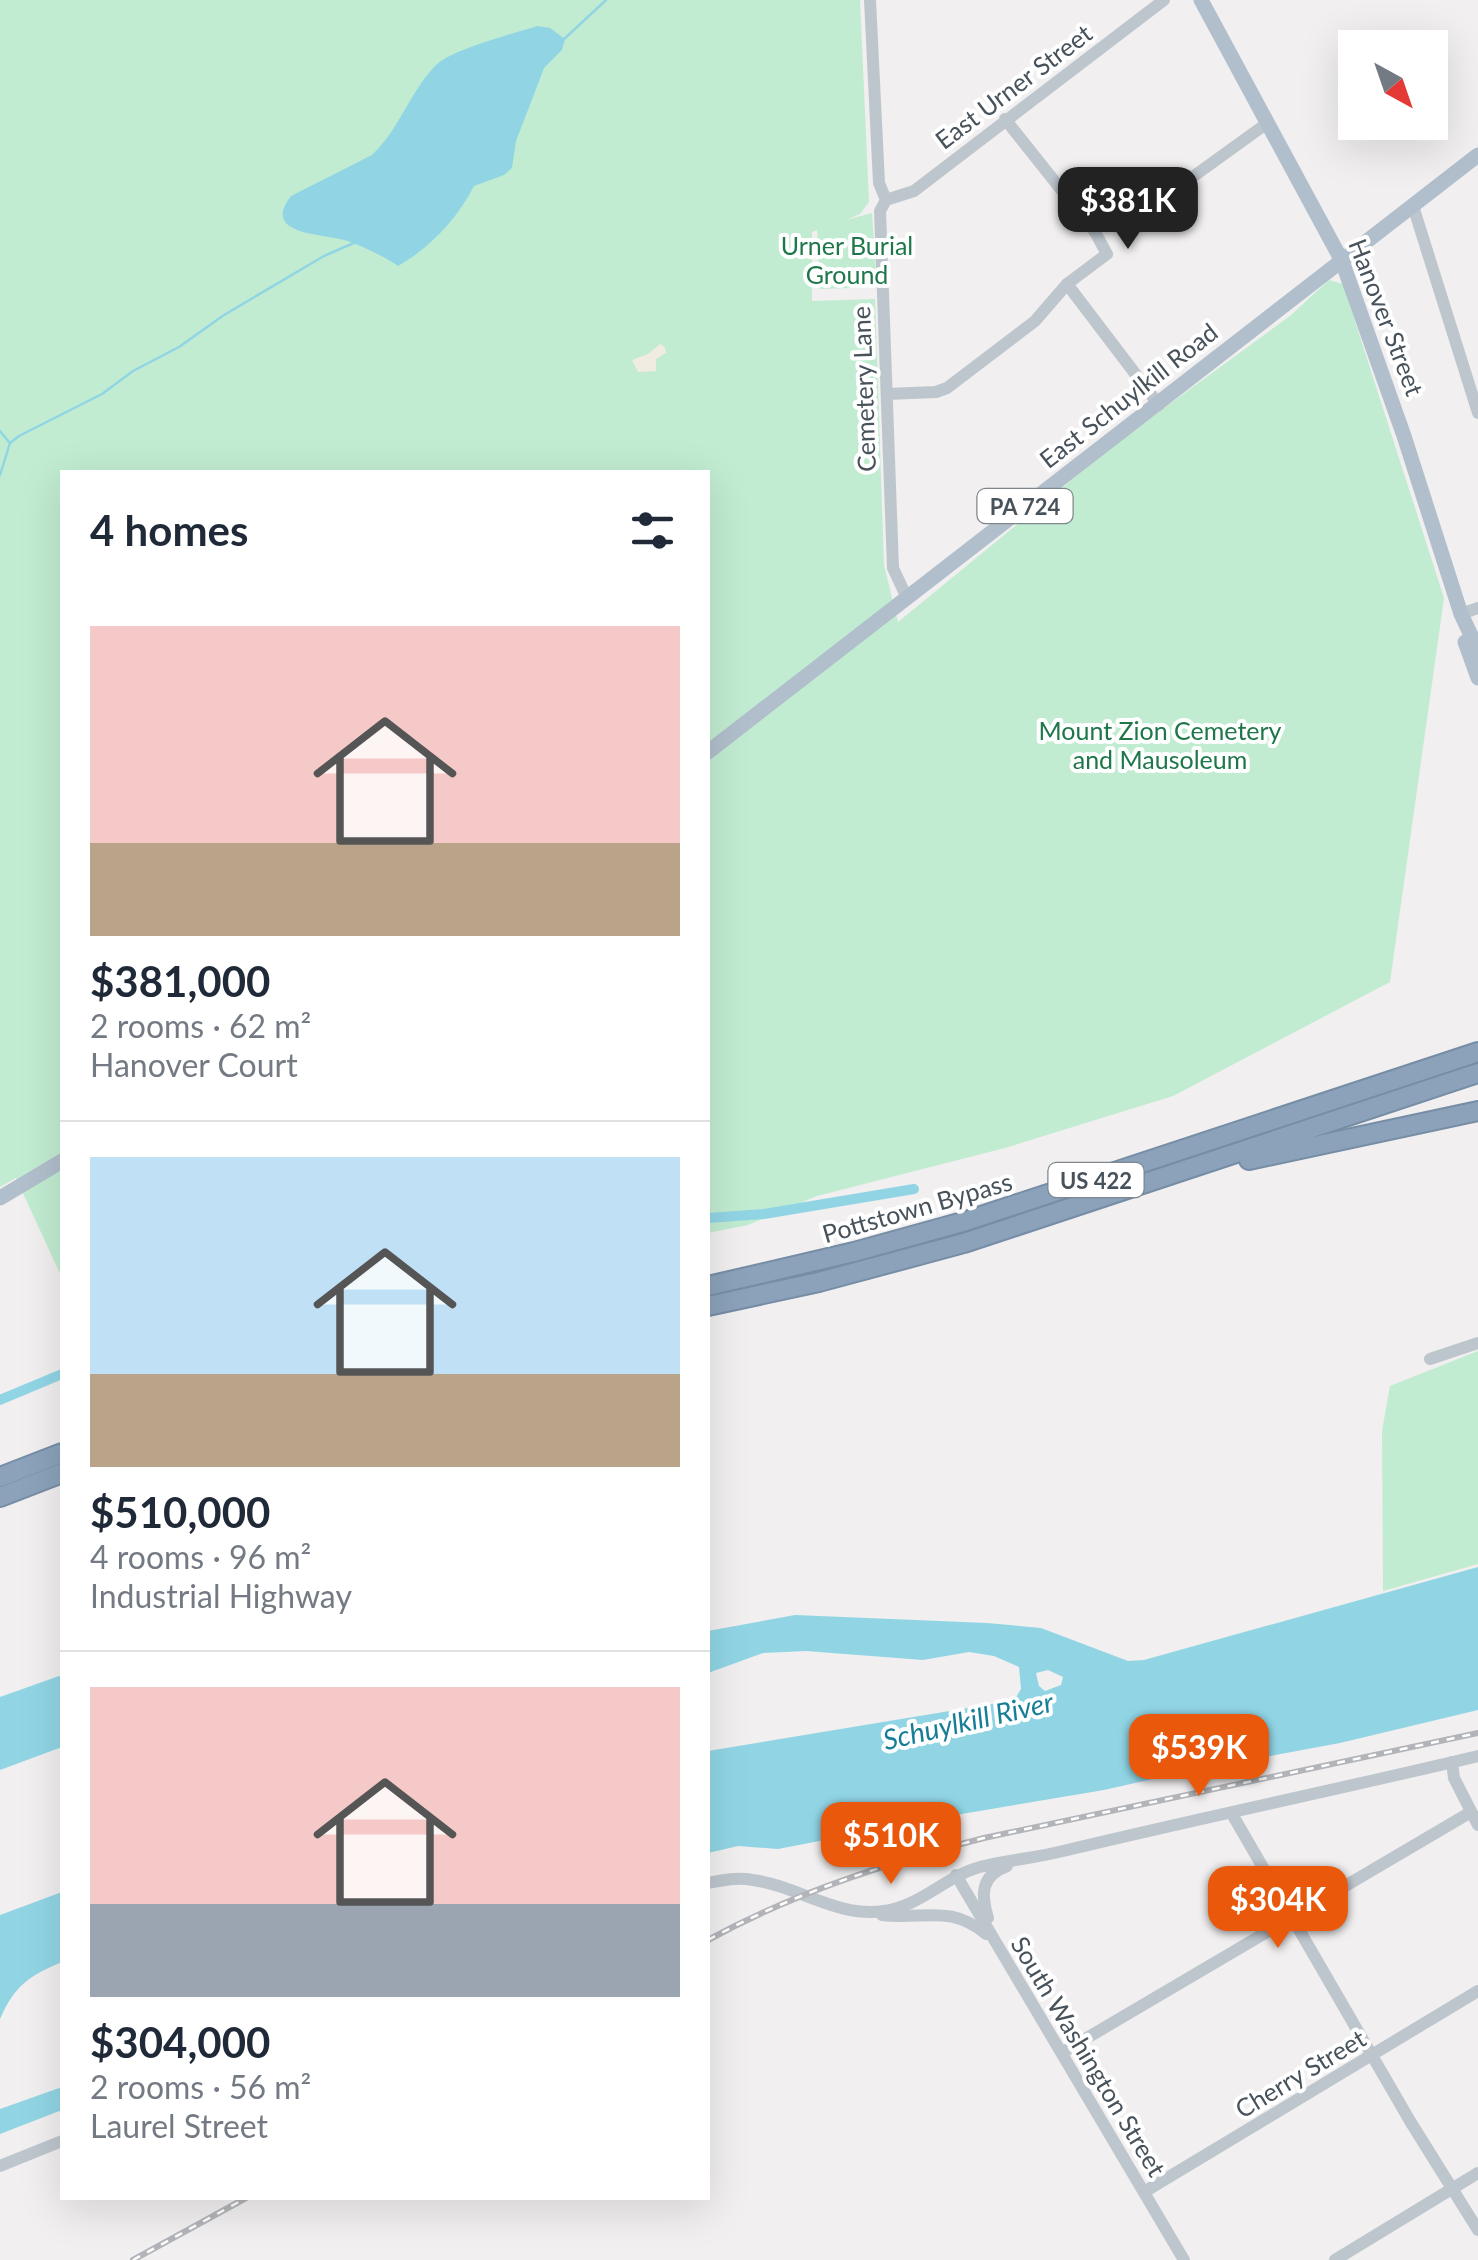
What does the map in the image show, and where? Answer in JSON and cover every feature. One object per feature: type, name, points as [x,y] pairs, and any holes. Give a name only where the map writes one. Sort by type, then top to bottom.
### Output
[{"type":"highway","name":"Pottstown Bypass","points":[[710,1286],[966,1221],[1478,1052]]},
{"type":"highway","name":"Pottstown Bypass","points":[[710,1306],[819,1282],[964,1243],[1478,1074]]},
{"type":"highway","points":[[1194,1168],[1212,1168],[1478,1111]]},
{"type":"highway","points":[[0,1477],[60,1454]]},
{"type":"highway","points":[[0,1499],[60,1473]]},
{"type":"main road","name":"Hanover Street","points":[[1200,0],[1342,261],[1461,614],[1478,650]]},
{"type":"main road","name":"PA 724","points":[[1342,261],[1478,155]]},
{"type":"main road","name":"East Schuylkill Road","points":[[710,750],[1342,261]]},
{"type":"main road","name":"Hanover Street","points":[[1461,614],[1460,625],[1478,678]]},
{"type":"main road","points":[[0,1198],[60,1162]]},
{"type":"street","name":"Cemetery Lane","points":[[870,0],[880,183],[886,200],[880,211],[893,568],[907,598]]},
{"type":"street","name":"East Urner Street","points":[[886,200],[914,191],[1164,0]]},
{"type":"street","points":[[887,394],[947,388],[1035,320],[1067,284],[1106,254],[1096,232],[1005,119]]},
{"type":"street","points":[[1144,212],[1266,124]]},
{"type":"street","points":[[1413,206],[1478,413]]},
{"type":"street","points":[[1067,284],[1159,405]]},
{"type":"street","points":[[1461,614],[1478,608]]},
{"type":"street","points":[[1430,1359],[1478,1343]]},
{"type":"street","points":[[850,1911],[884,1912],[907,1905],[956,1875],[1478,1756]]},
{"type":"street","points":[[1063,2052],[1474,1819],[1454,1778],[1452,1762]]},
{"type":"street","points":[[1232,1814],[1478,2230]]},
{"type":"street","points":[[994,1940],[981,1894],[984,1886],[998,1870],[1030,1858]]},
{"type":"street","name":"South Washington Street","points":[[956,1875],[1184,2260]]},
{"type":"street","points":[[710,1883],[754,1880],[850,1911],[904,1917],[941,1913],[968,1919],[994,1940]]},
{"type":"street","name":"Cherry Street","points":[[1144,2192],[1478,1991]]},
{"type":"street","points":[[0,2166],[60,2141]]},
{"type":"street","points":[[1335,2260],[1478,2173]]},
{"type":"green space","points":[[0,0],[860,0],[869,202],[860,214],[846,220],[872,213],[877,287],[820,289],[817,230],[812,232],[812,301],[875,299],[884,565],[898,622],[1119,441],[1290,316],[1329,280],[1343,284],[1444,598],[1390,982],[1173,1096],[1005,1148],[817,1196],[748,1225],[710,1233],[710,470],[60,470],[60,1274],[16,1178],[0,1187]]},
{"type":"green space","points":[[1478,1351],[1478,1564],[1383,1591],[1382,1431],[1390,1386]]},
{"type":"sand","points":[[660,344],[666,353],[656,359],[656,371],[638,372],[632,360]]},
{"type":"water","points":[[537,26],[550,28],[565,39],[562,50],[544,68],[516,141],[512,168],[474,186],[451,221],[421,251],[398,266],[348,241],[299,230],[283,219],[291,196],[372,155],[435,66],[468,48]]},
{"type":"water","name":"Schuylkill River","points":[[1478,1567],[1478,1710],[1340,1743],[1104,1790],[778,1849],[738,1846],[710,1853],[710,1751],[998,1703],[1015,1699],[1021,1689],[1019,1667],[994,1656],[969,1652],[923,1660],[806,1651],[763,1653],[710,1672],[710,1631],[795,1615],[987,1623],[1041,1628],[1128,1661],[1144,1660]],"holes":[[[1048,1670],[1063,1677],[1061,1685],[1045,1691],[1039,1686],[1036,1673]]]},
{"type":"water","points":[[60,1676],[60,1748],[0,1770],[0,1697]]},
{"type":"water","points":[[60,1893],[60,1963],[24,1983],[0,2019],[0,1915]]},
{"type":"water","points":[[60,2088],[60,2111],[0,2134],[0,2109]]},
{"type":"waterway","points":[[563,40],[606,0]]},
{"type":"waterway","points":[[0,475],[10,443],[19,436],[102,394],[224,315],[324,256],[356,242]]},
{"type":"waterway","points":[[0,431],[9,442]]},
{"type":"waterway","points":[[710,1218],[764,1214],[914,1189]]},
{"type":"waterway","points":[[0,1400],[60,1375]]},
{"type":"railway","points":[[710,1939],[808,1893],[984,1838],[1478,1733]]},
{"type":"railway","points":[[133,2260],[242,2200]]},
{"type":"park label","name":"Urner Burial Ground","points":[[847,260]]},
{"type":"park label","name":"Mount Zion Cemetery and Mausoleum","points":[[1160,744]]}]
